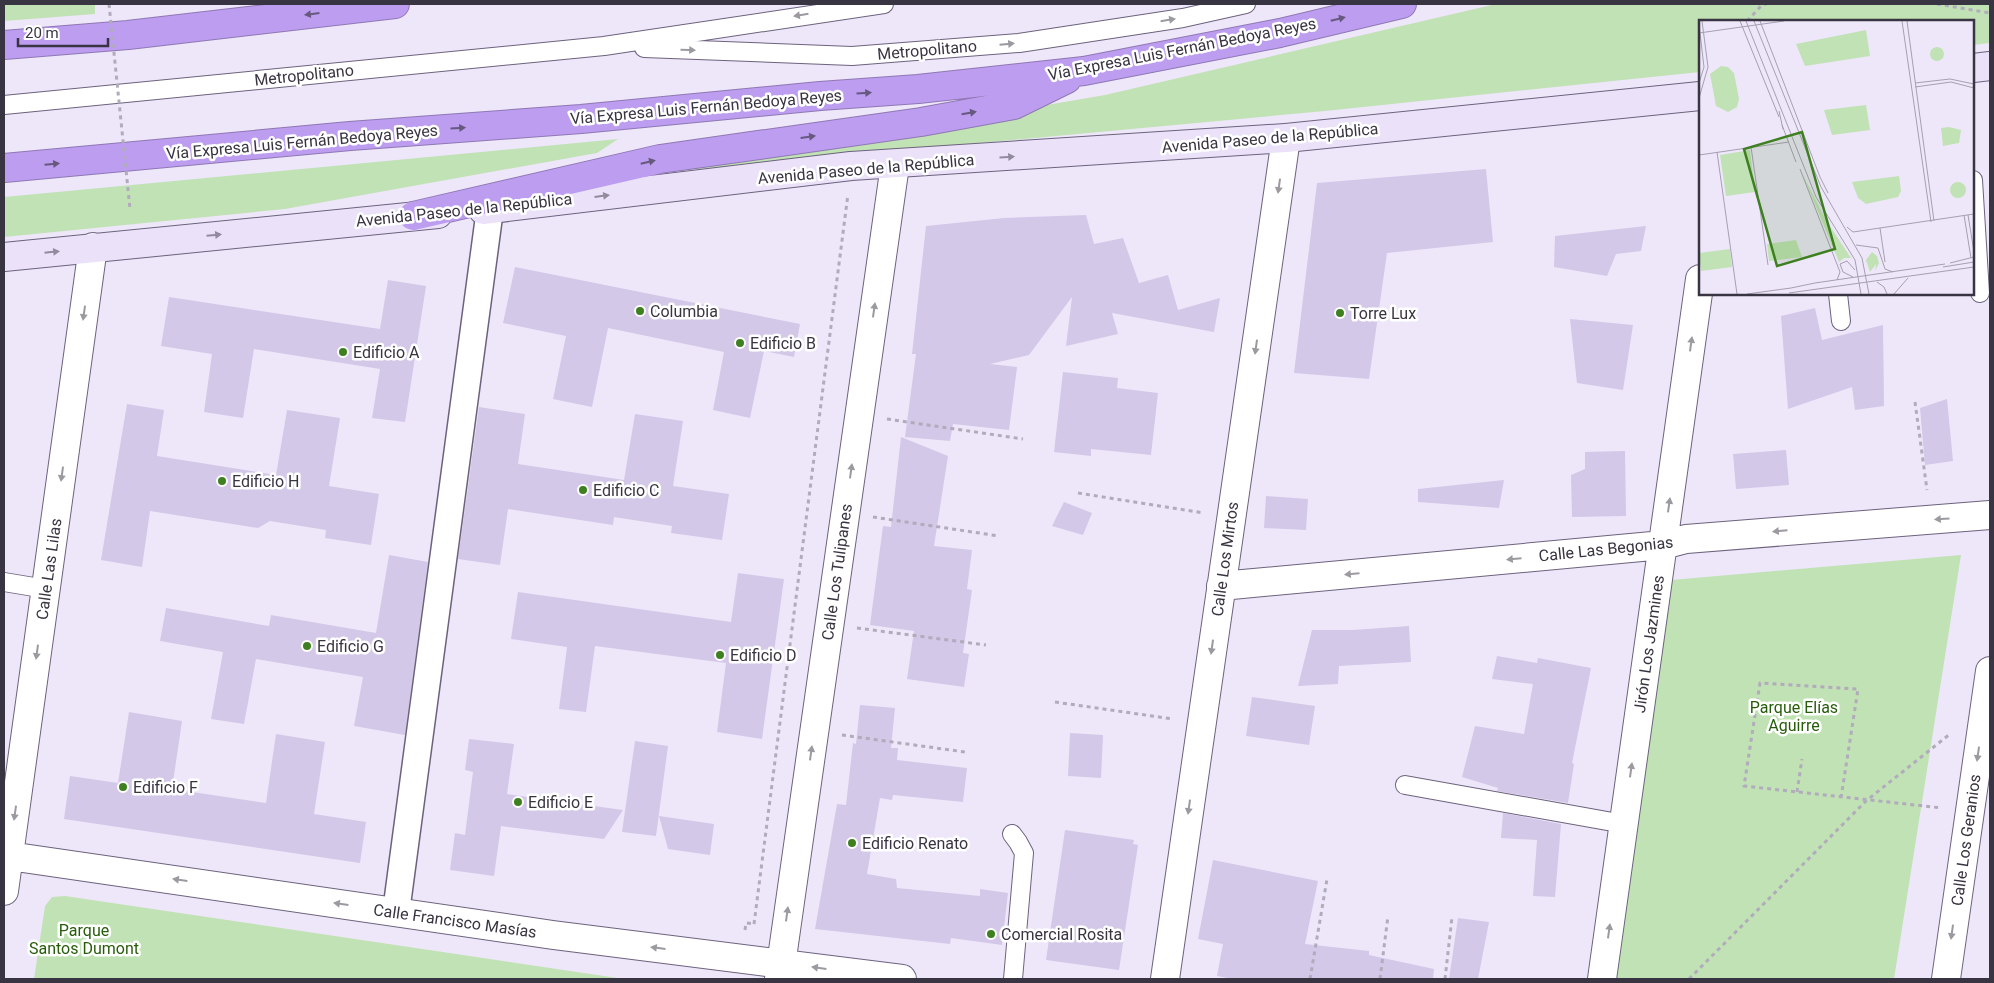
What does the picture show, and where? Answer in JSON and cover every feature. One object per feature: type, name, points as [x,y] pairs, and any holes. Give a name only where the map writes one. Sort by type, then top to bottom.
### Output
[{"type":"highway","points":[[4,45],[128,35],[395,4]]},
{"type":"highway","name":"Vía Expresa Luis Fernán Bedoya Reyes","points":[[4,168],[350,136],[591,118],[820,96],[918,89],[1084,71],[1280,33],[1402,4]]},
{"type":"highway","points":[[413,216],[660,160],[921,122],[1014,105],[1084,71]]},
{"type":"main road","points":[[1974,68],[1990,66]]},
{"type":"main road","name":"Avenida Paseo de la República","points":[[4,257],[490,209],[851,166],[895,165],[1286,138],[1699,96]]},
{"type":"street","name":"Calle Los Mirtos","points":[[1165,979],[1286,138]]},
{"type":"street","name":"Calle Los Tulipanes","points":[[780,972],[895,165]]},
{"type":"street","points":[[396,912],[490,209]]},
{"type":"street","name":"Calle Las Lilas","points":[[4,892],[93,247]]},
{"type":"street","name":"Jirón Los Jazmines","points":[[1602,979],[1699,286]]},
{"type":"street","name":"Calle Las Begonias","points":[[1221,586],[1663,545],[1686,539],[1990,515]]},
{"type":"street","name":"Calle Los Geranios","points":[[1946,979],[1990,671]]},
{"type":"street","name":"Calle Francisco Masías","points":[[9,856],[563,936],[780,972],[902,979]]},
{"type":"lane","name":"Metropolitano","points":[[4,105],[604,46],[884,4]]},
{"type":"lane","name":"Metropolitano","points":[[604,46],[852,56],[1019,43],[1184,18],[1246,4]]},
{"type":"lane","points":[[1974,196],[1980,293]]},
{"type":"lane","points":[[1838,295],[1841,321]]},
{"type":"lane","points":[[4,582],[46,589]]},
{"type":"lane","points":[[1405,785],[1624,824]]},
{"type":"lane","points":[[1012,834],[1024,853],[1014,979]]},
{"type":"path","points":[[109,4],[130,210]]},
{"type":"path","points":[[1748,20],[1761,6],[1766,4]]},
{"type":"path","points":[[1936,4],[1990,13]]},
{"type":"path","points":[[754,924],[851,166]]},
{"type":"path","points":[[1915,402],[1931,520]]},
{"type":"path","points":[[859,415],[1023,439]]},
{"type":"path","points":[[1078,493],[1232,517]]},
{"type":"path","points":[[845,513],[999,536]]},
{"type":"path","points":[[829,624],[986,645]]},
{"type":"path","points":[[1841,798],[1858,689],[1760,682],[1744,786],[1797,792],[1841,798],[1866,801],[1970,811]]},
{"type":"path","points":[[1055,702],[1202,723]]},
{"type":"path","points":[[1689,979],[1866,801],[1985,706]]},
{"type":"path","points":[[814,731],[965,752]]},
{"type":"path","points":[[1797,792],[1802,759]]},
{"type":"path","points":[[1310,979],[1327,879]]},
{"type":"path","points":[[1380,979],[1388,916]]},
{"type":"path","points":[[1445,979],[1452,917]]},
{"type":"green space","points":[[4,4],[95,4],[95,14],[4,21]]},
{"type":"green space","points":[[1496,4],[1990,4],[1990,43],[1974,45],[1974,20],[1699,20],[1699,72],[1325,111],[636,175],[1105,95]]},
{"type":"green space","points":[[618,139],[597,153],[285,209],[4,237],[4,197]]},
{"type":"green space","name":"Parque Elías Aguirre","points":[[1961,555],[1894,979],[1614,979],[1671,580]]},
{"type":"green space","name":"Parque Santos Dumont","points":[[65,896],[624,979],[34,979],[45,906],[52,897]]},
{"type":"building","name":"Torre Lux","points":[[1486,169],[1493,242],[1387,253],[1369,379],[1294,373],[1317,183]]},
{"type":"building","points":[[1086,215],[1094,244],[1123,238],[1139,283],[1168,275],[1178,310],[1220,298],[1214,332],[1112,313],[1118,334],[1066,346],[1072,297],[1029,355],[990,364],[1017,367],[1009,430],[953,424],[950,441],[905,437],[916,354],[912,354],[926,226],[1004,218]]},
{"type":"building","points":[[1646,226],[1641,251],[1616,254],[1607,276],[1554,267],[1555,236]]},
{"type":"building","name":"Edificio B","points":[[515,267],[800,324],[794,357],[764,351],[750,418],[713,410],[724,352],[608,328],[592,407],[553,399],[566,336],[503,323]]},
{"type":"building","name":"Edificio A","points":[[388,280],[426,286],[405,422],[372,418],[380,369],[254,349],[243,418],[204,412],[212,354],[161,346],[169,297],[380,329]]},
{"type":"building","points":[[1815,308],[1822,340],[1883,325],[1884,406],[1855,410],[1852,387],[1788,409],[1781,316]]},
{"type":"building","points":[[1570,319],[1633,325],[1623,390],[1577,383]]},
{"type":"building","points":[[1063,372],[1118,378],[1117,388],[1158,393],[1151,455],[1091,449],[1091,456],[1054,452]]},
{"type":"building","points":[[1947,399],[1953,461],[1925,465],[1920,408]]},
{"type":"building","name":"Edificio H","points":[[127,404],[164,410],[157,456],[276,475],[287,410],[340,418],[329,486],[379,494],[371,545],[325,538],[326,530],[270,521],[258,528],[150,511],[142,567],[101,560]]},
{"type":"building","name":"Edificio C","points":[[479,407],[525,414],[518,464],[624,480],[635,414],[683,421],[673,486],[729,494],[722,540],[671,533],[672,526],[614,517],[613,525],[508,509],[500,565],[458,559]]},
{"type":"building","points":[[901,437],[948,456],[934,546],[972,550],[967,589],[972,590],[963,653],[969,654],[964,687],[907,679],[914,631],[870,625],[883,526],[891,527]]},
{"type":"building","points":[[1786,450],[1789,485],[1736,489],[1733,454]]},
{"type":"building","points":[[1625,451],[1626,516],[1572,517],[1571,475],[1585,469],[1585,452]]},
{"type":"building","points":[[1504,480],[1499,508],[1418,502],[1418,489]]},
{"type":"building","points":[[1266,496],[1308,499],[1306,530],[1264,528]]},
{"type":"building","points":[[1064,502],[1092,513],[1083,535],[1052,526]]},
{"type":"building","name":"Edificio G","points":[[389,555],[428,562],[405,735],[354,726],[363,677],[256,659],[244,724],[211,719],[223,652],[160,641],[166,608],[269,626],[271,615],[376,633]]},
{"type":"building","name":"Edificio D","points":[[738,573],[784,579],[762,739],[717,732],[726,663],[595,646],[586,712],[559,709],[567,647],[511,639],[518,592],[731,622]]},
{"type":"building","points":[[1409,626],[1411,662],[1339,666],[1338,684],[1298,686],[1312,630],[1353,630]]},
{"type":"building","points":[[1497,656],[1537,663],[1538,658],[1591,668],[1572,763],[1574,764],[1568,803],[1497,791],[1498,788],[1462,777],[1475,726],[1524,734],[1533,684],[1492,679]]},
{"type":"building","points":[[1252,697],[1315,706],[1309,745],[1246,736]]},
{"type":"building","points":[[860,705],[895,708],[891,748],[898,748],[897,760],[967,768],[963,802],[893,795],[892,800],[880,798],[867,874],[896,879],[897,888],[980,896],[980,889],[1008,893],[1002,945],[951,938],[950,944],[815,929],[837,804],[846,805],[853,743],[856,744]]},
{"type":"building","name":"Edificio F","points":[[129,712],[182,721],[172,789],[266,803],[276,734],[325,742],[314,814],[366,822],[360,863],[64,819],[70,776],[118,783]]},
{"type":"building","points":[[1070,733],[1103,735],[1101,778],[1068,776]]},
{"type":"building","name":"Edificio E","points":[[469,739],[514,744],[507,794],[623,810],[604,839],[501,826],[494,876],[450,870],[455,833],[465,835],[473,772],[465,770]]},
{"type":"building","points":[[635,741],[668,746],[656,836],[622,832]]},
{"type":"building","points":[[1503,813],[1561,824],[1555,897],[1533,896],[1537,840],[1501,838]]},
{"type":"building","points":[[659,816],[714,824],[710,855],[668,849]]},
{"type":"building","points":[[1065,830],[1134,840],[1133,844],[1138,845],[1119,970],[1046,960]]},
{"type":"building","points":[[1213,860],[1318,881],[1305,944],[1369,951],[1369,955],[1434,969],[1433,979],[1233,979],[1217,976],[1223,944],[1198,939]]},
{"type":"building","points":[[1458,918],[1489,922],[1478,979],[1449,979]]},
{"type":"place","name":"Columbia","points":[[640,311]]},
{"type":"place","name":"Torre Lux","points":[[1340,313]]},
{"type":"place","name":"Edificio B","points":[[740,343]]},
{"type":"place","name":"Edificio A","points":[[343,352]]},
{"type":"place","name":"Edificio H","points":[[222,481]]},
{"type":"place","name":"Edificio C","points":[[583,490]]},
{"type":"place","name":"Edificio G","points":[[307,646]]},
{"type":"place","name":"Edificio D","points":[[720,655]]},
{"type":"place","name":"Edificio F","points":[[123,787]]},
{"type":"place","name":"Edificio E","points":[[518,802]]},
{"type":"place","name":"Edificio Renato","points":[[852,843]]},
{"type":"place","name":"Comercial Rosita","points":[[991,934]]}]
